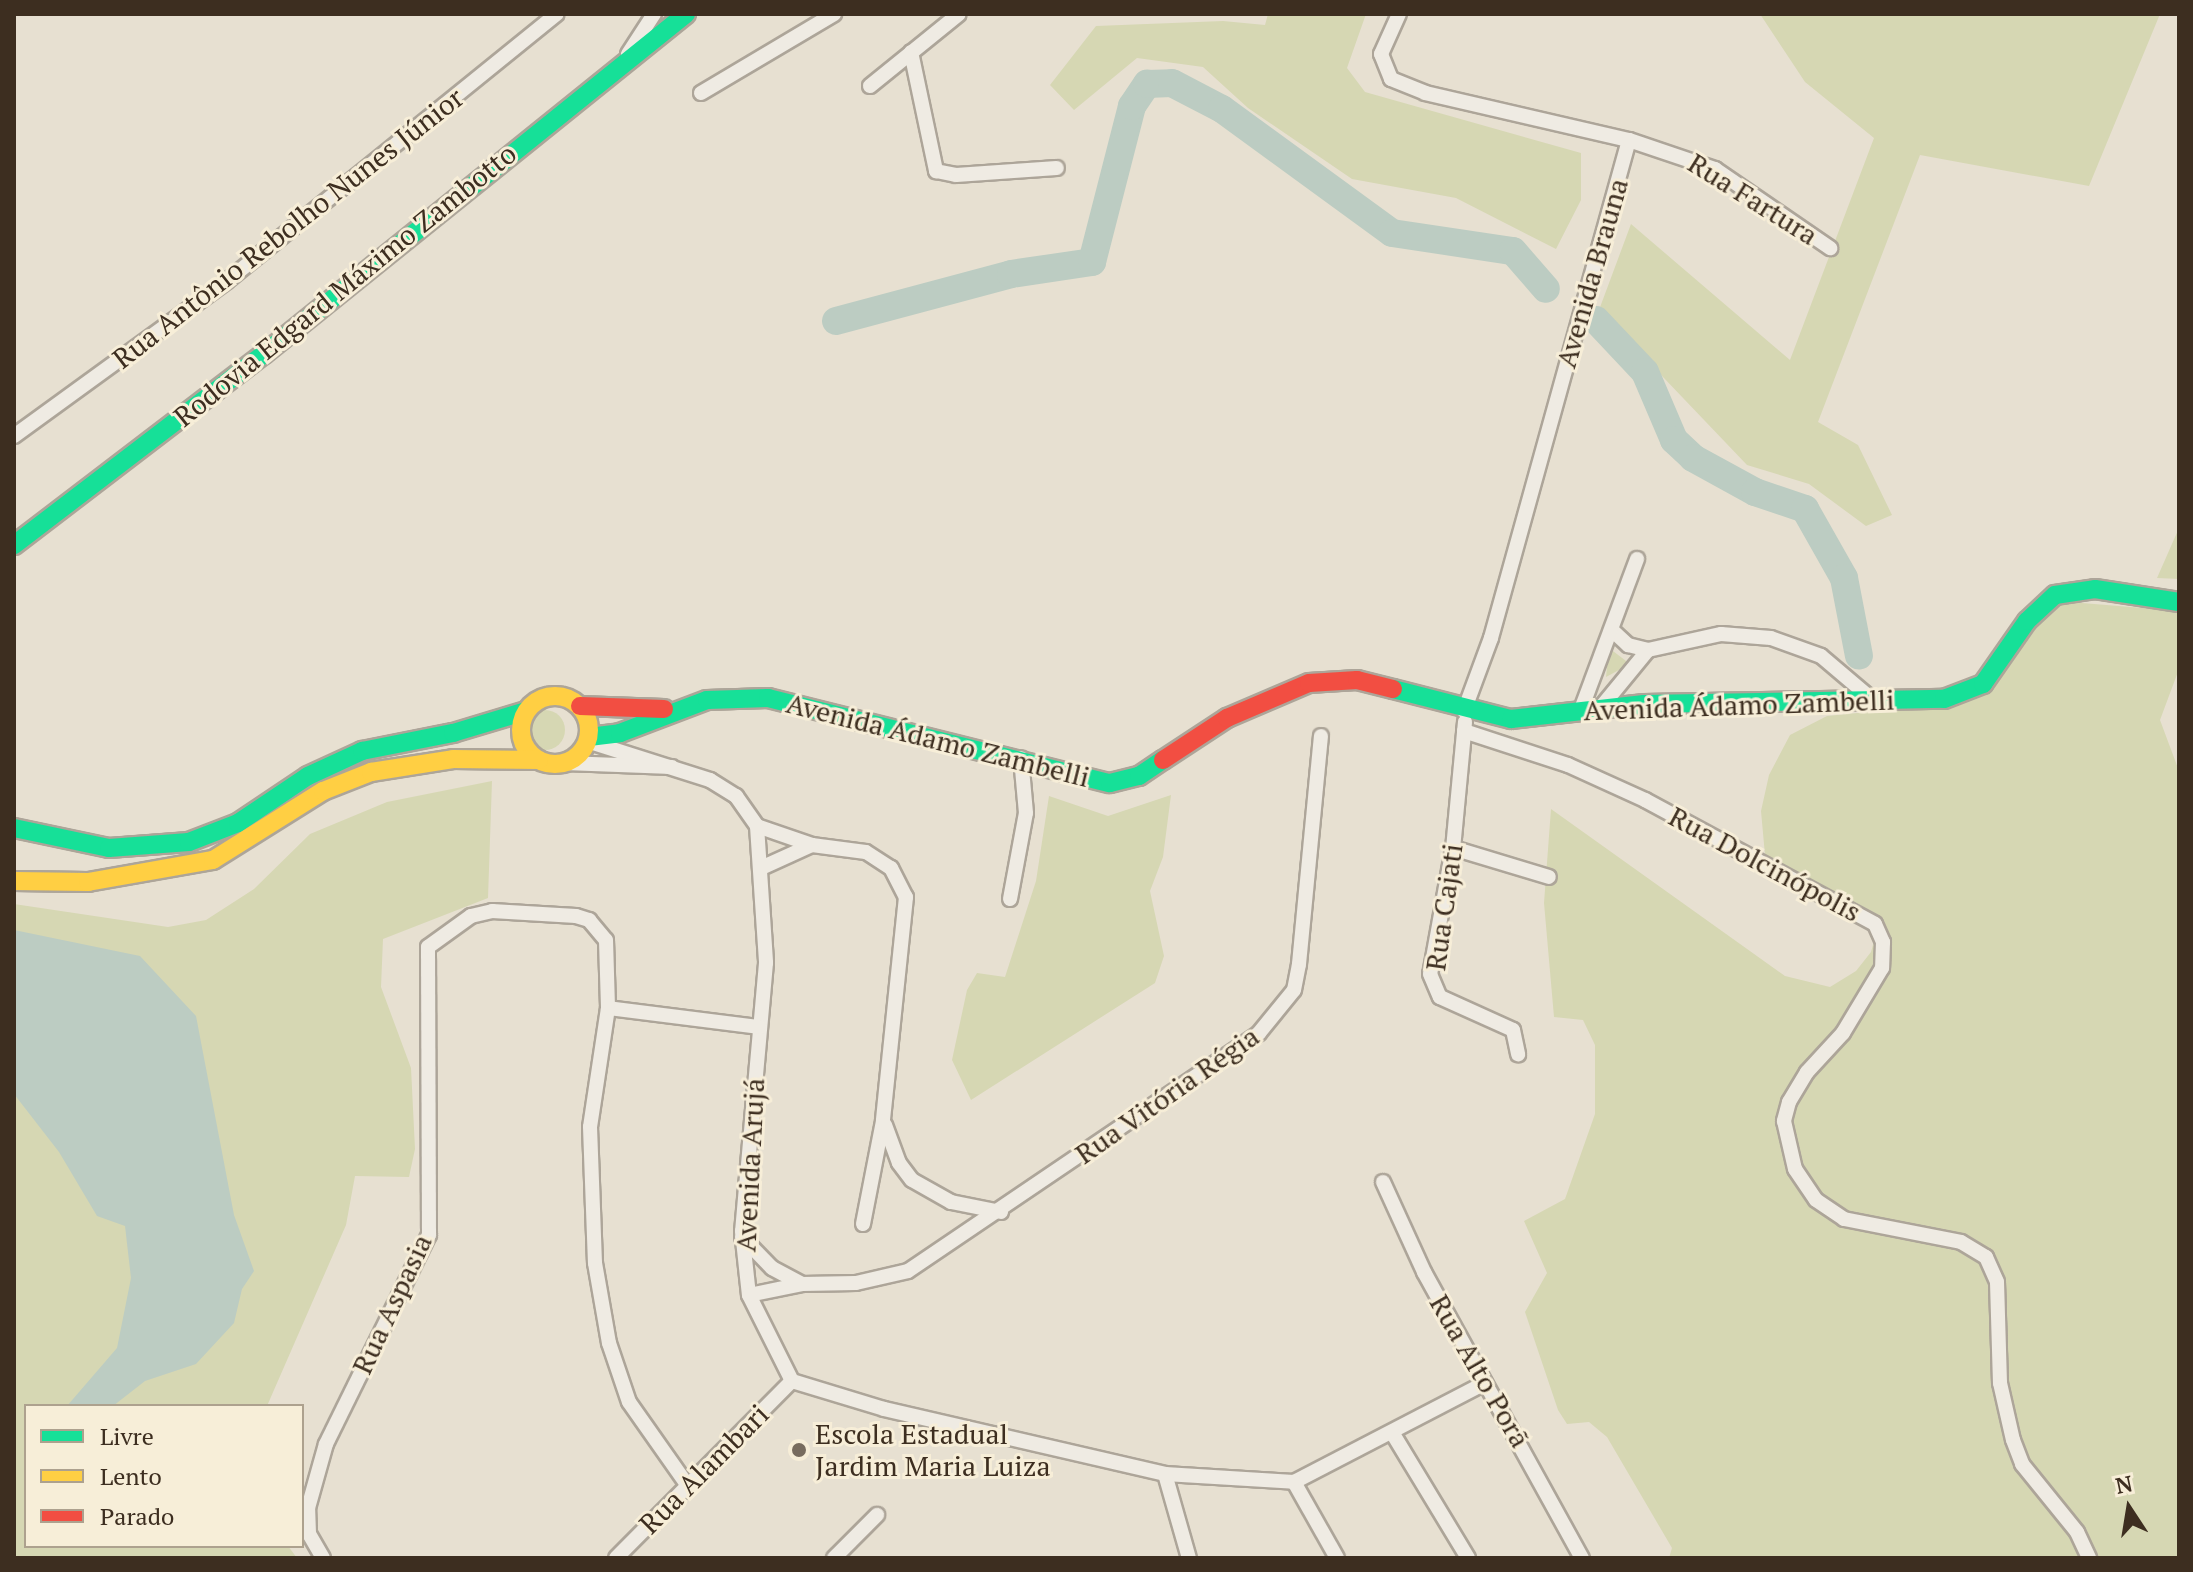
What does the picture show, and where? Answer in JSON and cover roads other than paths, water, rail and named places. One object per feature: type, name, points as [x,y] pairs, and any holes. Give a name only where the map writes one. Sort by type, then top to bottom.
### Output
[{"type":"street","name":"Rua Antônio Rebolho Nunes Júnior","points":[[14,436],[227,281],[557,14]]},
{"type":"street","points":[[625,60],[654,14]]},
{"type":"street","points":[[701,93],[834,14]]},
{"type":"street","points":[[870,86],[959,14]]},
{"type":"street","name":"Avenida Brauna","points":[[1399,14],[1383,41],[1384,70],[1391,79],[1425,93],[1629,140],[1491,638],[1465,711]]},
{"type":"street","name":"Rodovia Edgard Máximo Zambotto","points":[[14,545],[264,354],[679,17]]},
{"type":"street","points":[[911,52],[936,171],[956,175],[1057,168]]},
{"type":"street","name":"Rua Fartura","points":[[1629,140],[1715,169],[1830,248]]},
{"type":"street","points":[[1582,707],[1613,631],[1637,559]]},
{"type":"street","name":"Avenida Ádamo Zambelli","points":[[588,739],[620,733],[672,709],[728,696],[768,698],[1021,758],[1096,782],[1120,781],[1157,766],[1268,696],[1336,679],[1387,687],[1465,711],[1545,719],[1582,707],[1944,699],[1972,691],[1990,677],[2038,608],[2055,595],[2095,589],[2179,602]]},
{"type":"street","points":[[1613,631],[1628,645],[1648,650],[1721,634],[1771,638],[1821,656],[1874,701]]},
{"type":"street","points":[[1602,706],[1648,650]]},
{"type":"street","name":"Avenida Ádamo Zambelli","points":[[14,828],[109,848],[189,842],[238,823],[308,776],[362,751],[467,730],[526,711],[552,695],[580,706],[672,709]]},
{"type":"street","points":[[580,706],[588,739]]},
{"type":"street","points":[[526,711],[521,739],[539,760]]},
{"type":"street","name":"Rua Cajati","points":[[1465,711],[1453,848],[1430,974],[1440,997],[1513,1030],[1518,1054]]},
{"type":"street","name":"Rua Dolcinópolis","points":[[1464,731],[1568,765],[1645,800],[1875,924],[1883,942],[1882,968],[1843,1033],[1807,1072],[1789,1102],[1785,1131],[1795,1169],[1816,1200],[1844,1219],[1961,1242],[1986,1257],[1997,1282],[2000,1383],[2013,1440],[2022,1464],[2077,1532],[2089,1558]]},
{"type":"street","name":"Rua Vitória Régia","points":[[749,1295],[802,1284],[856,1283],[908,1271],[1001,1212],[1259,1033],[1294,990],[1321,736]]},
{"type":"street","points":[[565,763],[588,739]]},
{"type":"street","points":[[588,739],[676,766],[736,796],[757,826],[812,845],[852,848],[878,858],[891,868],[906,897],[883,1121],[863,1224]]},
{"type":"street","points":[[1010,899],[1026,813],[1021,758]]},
{"type":"street","points":[[14,881],[101,880],[213,860],[323,791],[371,772],[453,759],[539,760],[636,769],[676,766]]},
{"type":"street","name":"Avenida Arujá","points":[[757,826],[766,963],[742,1237],[749,1295],[792,1381]]},
{"type":"street","points":[[761,868],[812,845]]},
{"type":"street","points":[[1453,848],[1549,877]]},
{"type":"street","name":"Rua Aspasia","points":[[323,1558],[309,1534],[308,1508],[326,1444],[429,1235],[428,947],[471,916],[529,911],[589,920],[606,940],[608,1008]]},
{"type":"street","points":[[688,1486],[629,1402],[609,1343],[597,1276],[589,1211],[590,1127],[608,1008],[759,1027]]},
{"type":"street","points":[[883,1121],[889,1145],[912,1180],[951,1202],[1001,1212]]},
{"type":"street","name":"Rua Alto Porã","points":[[1383,1182],[1424,1272],[1582,1558]]},
{"type":"street","points":[[742,1237],[772,1268],[802,1284]]},
{"type":"street","points":[[792,1381],[884,1409],[1165,1474],[1294,1482],[1393,1434],[1485,1383]]},
{"type":"street","name":"Rua Alambari","points":[[616,1558],[792,1381]]},
{"type":"street","points":[[1393,1434],[1468,1558]]},
{"type":"street","points":[[1165,1474],[1189,1558]]},
{"type":"street","points":[[1294,1482],[1337,1558]]},
{"type":"street","points":[[834,1558],[877,1515]]},
{"type":"waterway","points":[[836,321],[1011,274],[1092,262],[1132,106],[1147,84],[1172,83],[1222,109],[1392,233],[1513,251],[1546,289]]},
{"type":"waterway","points":[[1596,320],[1645,372],[1674,440],[1693,458],[1755,492],[1805,509],[1844,578],[1859,656]]},
{"type":"place","name":"Escola Estadual Jardim Maria Luiza","points":[[799,1450]]}]
